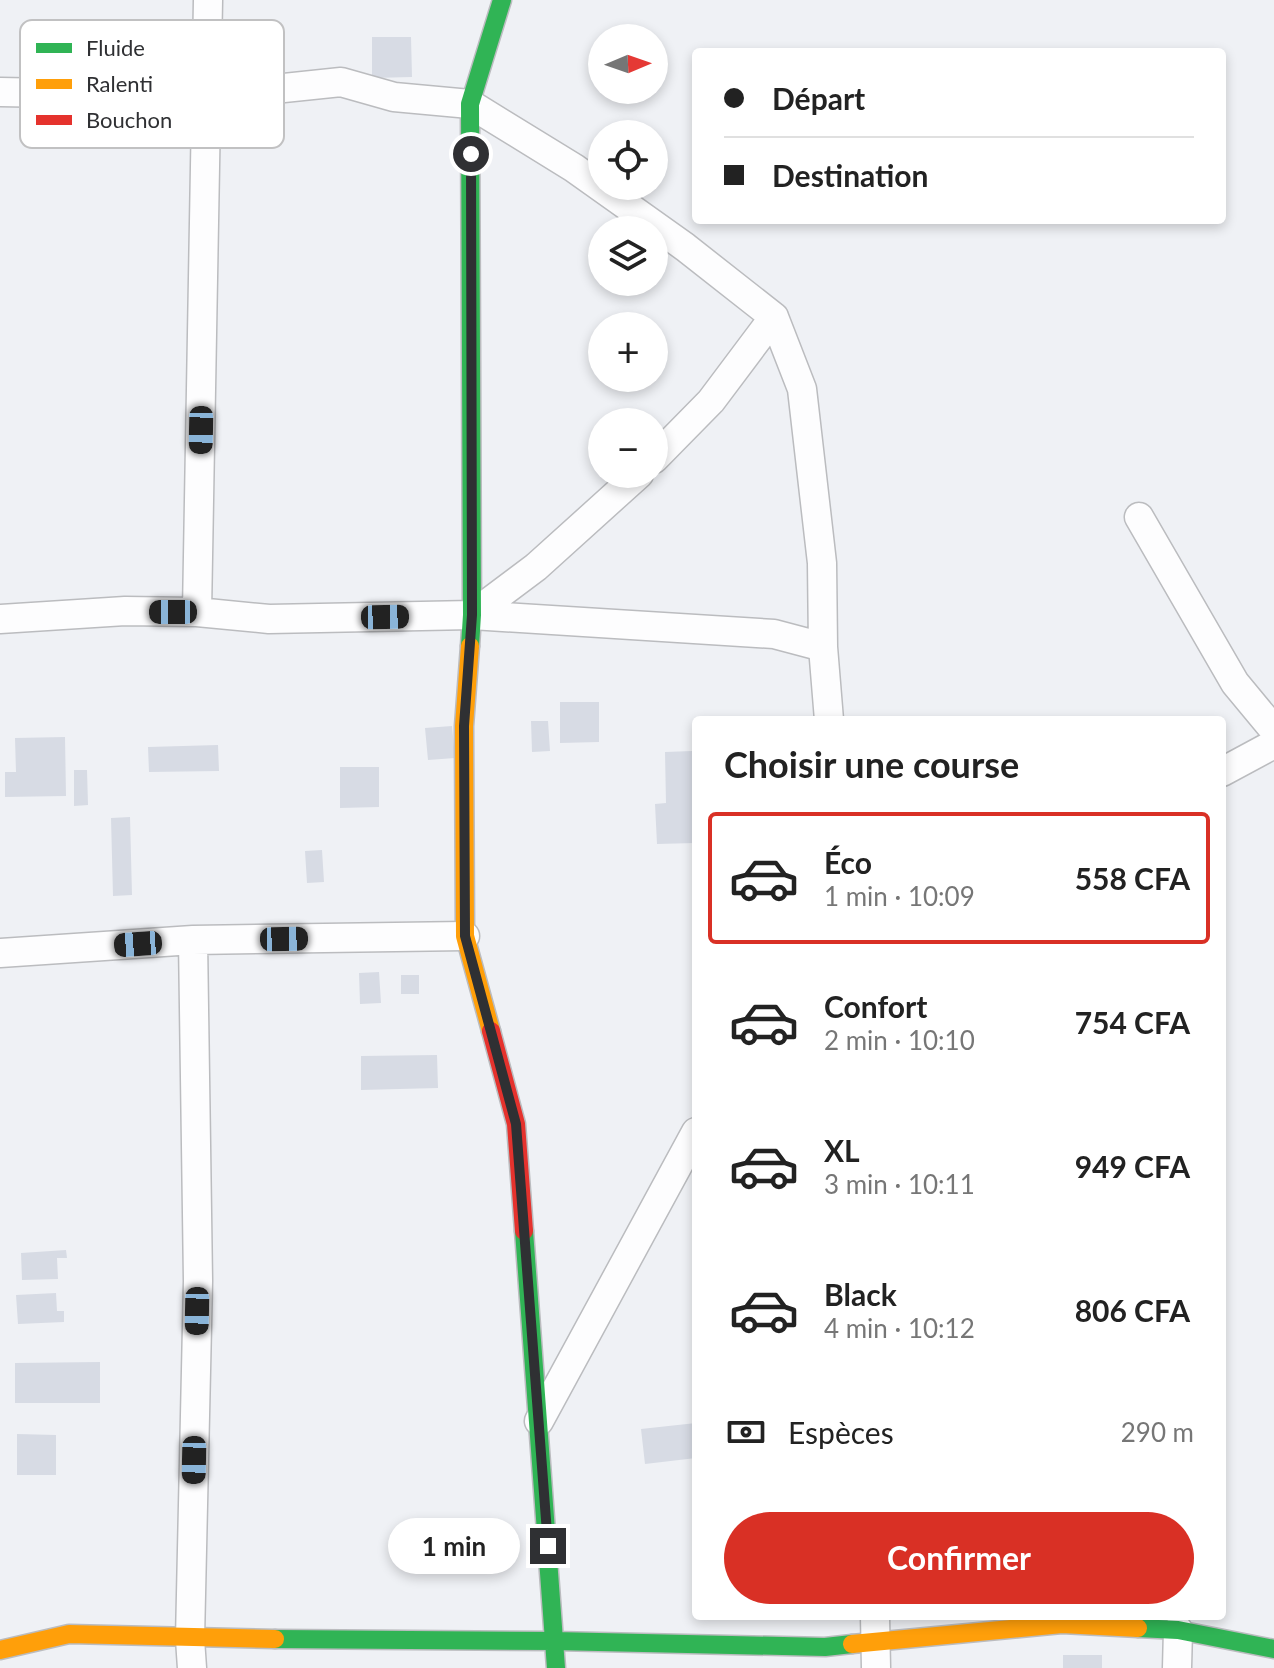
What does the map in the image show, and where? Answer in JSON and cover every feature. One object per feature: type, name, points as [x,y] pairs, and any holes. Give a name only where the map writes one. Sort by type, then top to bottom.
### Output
[{"type":"street","points":[[502,0],[470,104],[472,615],[464,726],[465,936],[516,1124],[556,1668]]},
{"type":"street","points":[[284,88],[341,82],[394,97],[470,104],[574,168],[685,247],[774,317],[802,389],[822,563],[823,647],[829,716]]},
{"type":"street","points":[[0,92],[20,92]]},
{"type":"street","points":[[197,612],[207,148]]},
{"type":"street","points":[[668,445],[711,401],[774,317]]},
{"type":"street","points":[[472,615],[536,567],[623,488]]},
{"type":"street","points":[[1139,517],[1235,683],[1274,730]]},
{"type":"street","points":[[0,619],[125,611],[197,612],[269,619],[472,615],[774,634],[823,647]]},
{"type":"street","points":[[1226,770],[1274,744]]},
{"type":"street","points":[[0,953],[193,940],[465,936]]},
{"type":"street","points":[[192,1668],[190,1639],[198,1281],[193,940]]},
{"type":"street","points":[[539,1421],[692,1139]]},
{"type":"street","points":[[0,1650],[69,1634],[190,1639],[555,1641],[825,1647],[1062,1624],[1178,1630],[1274,1649]]},
{"type":"street","points":[[1177,1668],[1178,1630]]},
{"type":"building","points":[[372,37],[411,37],[412,77],[372,78]]},
{"type":"building","points":[[560,702],[599,702],[599,742],[560,743]]},
{"type":"building","points":[[531,721],[548,721],[550,751],[532,752]]},
{"type":"building","points":[[452,726],[455,758],[428,760],[425,728]]},
{"type":"building","points":[[65,737],[66,796],[5,797],[5,772],[16,772],[15,738]]},
{"type":"building","points":[[218,745],[219,771],[149,772],[148,747]]},
{"type":"building","points":[[692,751],[692,843],[657,844],[655,804],[666,803],[665,752]]},
{"type":"building","points":[[340,767],[379,767],[379,807],[340,808]]},
{"type":"building","points":[[74,770],[87,770],[88,805],[74,806]]},
{"type":"building","points":[[130,817],[132,895],[113,896],[111,818]]},
{"type":"building","points":[[322,850],[324,882],[307,883],[305,851]]},
{"type":"building","points":[[379,972],[381,1003],[360,1004],[359,973]]},
{"type":"building","points":[[401,975],[419,975],[419,994],[401,994]]},
{"type":"building","points":[[437,1055],[438,1088],[361,1090],[361,1056]]},
{"type":"building","points":[[66,1250],[67,1258],[57,1258],[58,1279],[22,1280],[21,1253]]},
{"type":"building","points":[[56,1293],[57,1311],[64,1311],[64,1322],[18,1324],[16,1295]]},
{"type":"building","points":[[100,1362],[100,1403],[15,1403],[15,1363]]},
{"type":"building","points":[[692,1423],[692,1458],[645,1464],[641,1429]]},
{"type":"building","points":[[17,1434],[56,1435],[56,1475],[17,1475]]},
{"type":"building","points":[[1063,1655],[1102,1655],[1102,1668],[1063,1668]]},
{"type":"traffic: fast","points":[[470,646],[470,104],[502,0]]},
{"type":"traffic: fast","points":[[524,1231],[556,1668]]},
{"type":"traffic: fast","points":[[1138,1628],[1178,1630],[1274,1649]]},
{"type":"traffic: fast","points":[[275,1639],[825,1647],[852,1644]]},
{"type":"traffic: slow","points":[[470,646],[464,726],[465,936],[491,1031]]},
{"type":"traffic: slow","points":[[852,1644],[1062,1624],[1138,1628]]},
{"type":"traffic: slow","points":[[0,1650],[69,1634],[275,1639]]},
{"type":"traffic: jam","points":[[491,1031],[516,1124],[524,1231]]},
{"type":"route","points":[[471,154],[472,615],[464,726],[465,936],[516,1124],[548,1546]]}]
